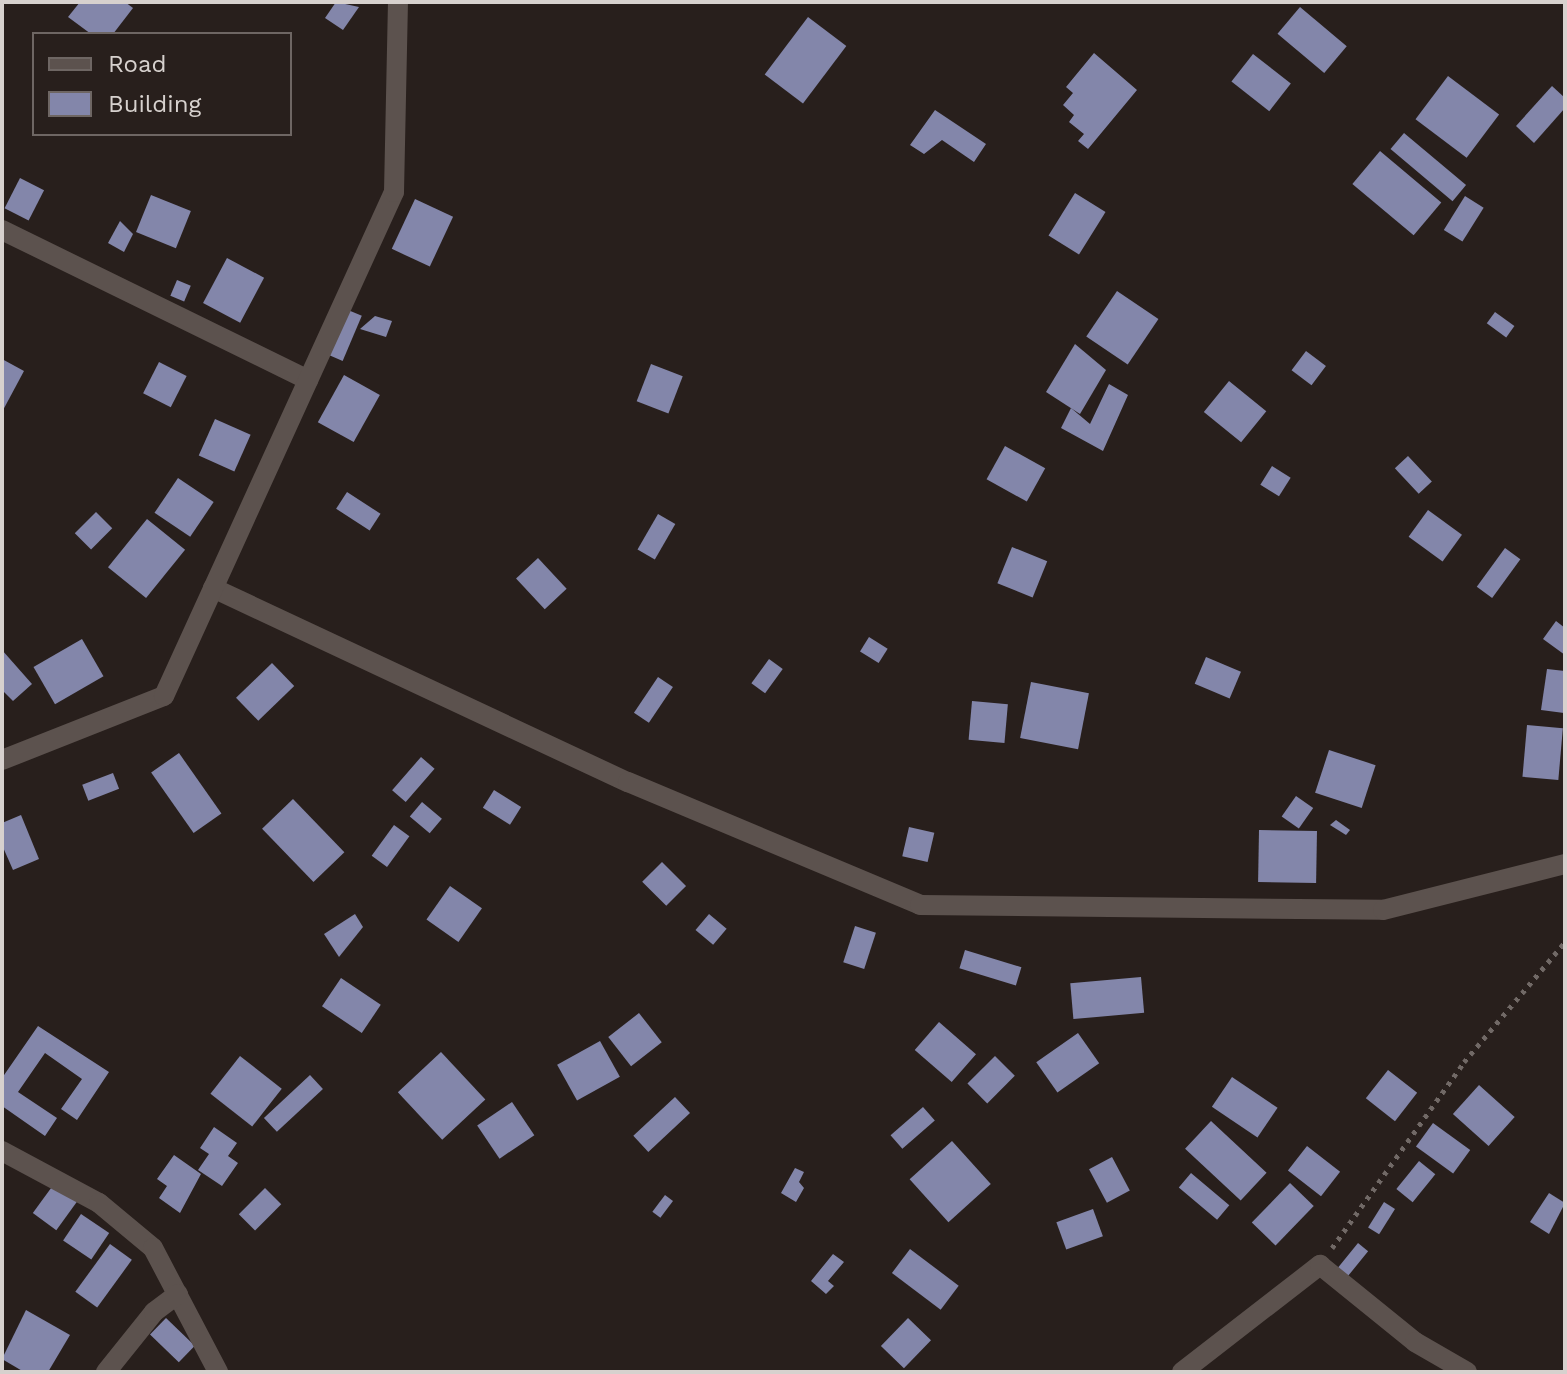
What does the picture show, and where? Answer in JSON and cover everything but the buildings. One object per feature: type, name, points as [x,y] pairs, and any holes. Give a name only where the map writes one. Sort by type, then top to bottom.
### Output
[{"type":"street","points":[[2,760],[164,696],[394,192],[398,2]]},
{"type":"street","points":[[2,230],[308,380]]},
{"type":"street","points":[[213,588],[628,782],[920,905],[1383,910],[1565,864]]},
{"type":"street","points":[[2,1151],[99,1203],[153,1248],[218,1372]]},
{"type":"street","points":[[1182,1372],[1320,1265],[1415,1342],[1467,1372]]},
{"type":"street","points":[[106,1372],[154,1312],[178,1294]]},
{"type":"path","points":[[1320,1265],[1464,1062],[1565,942]]}]
